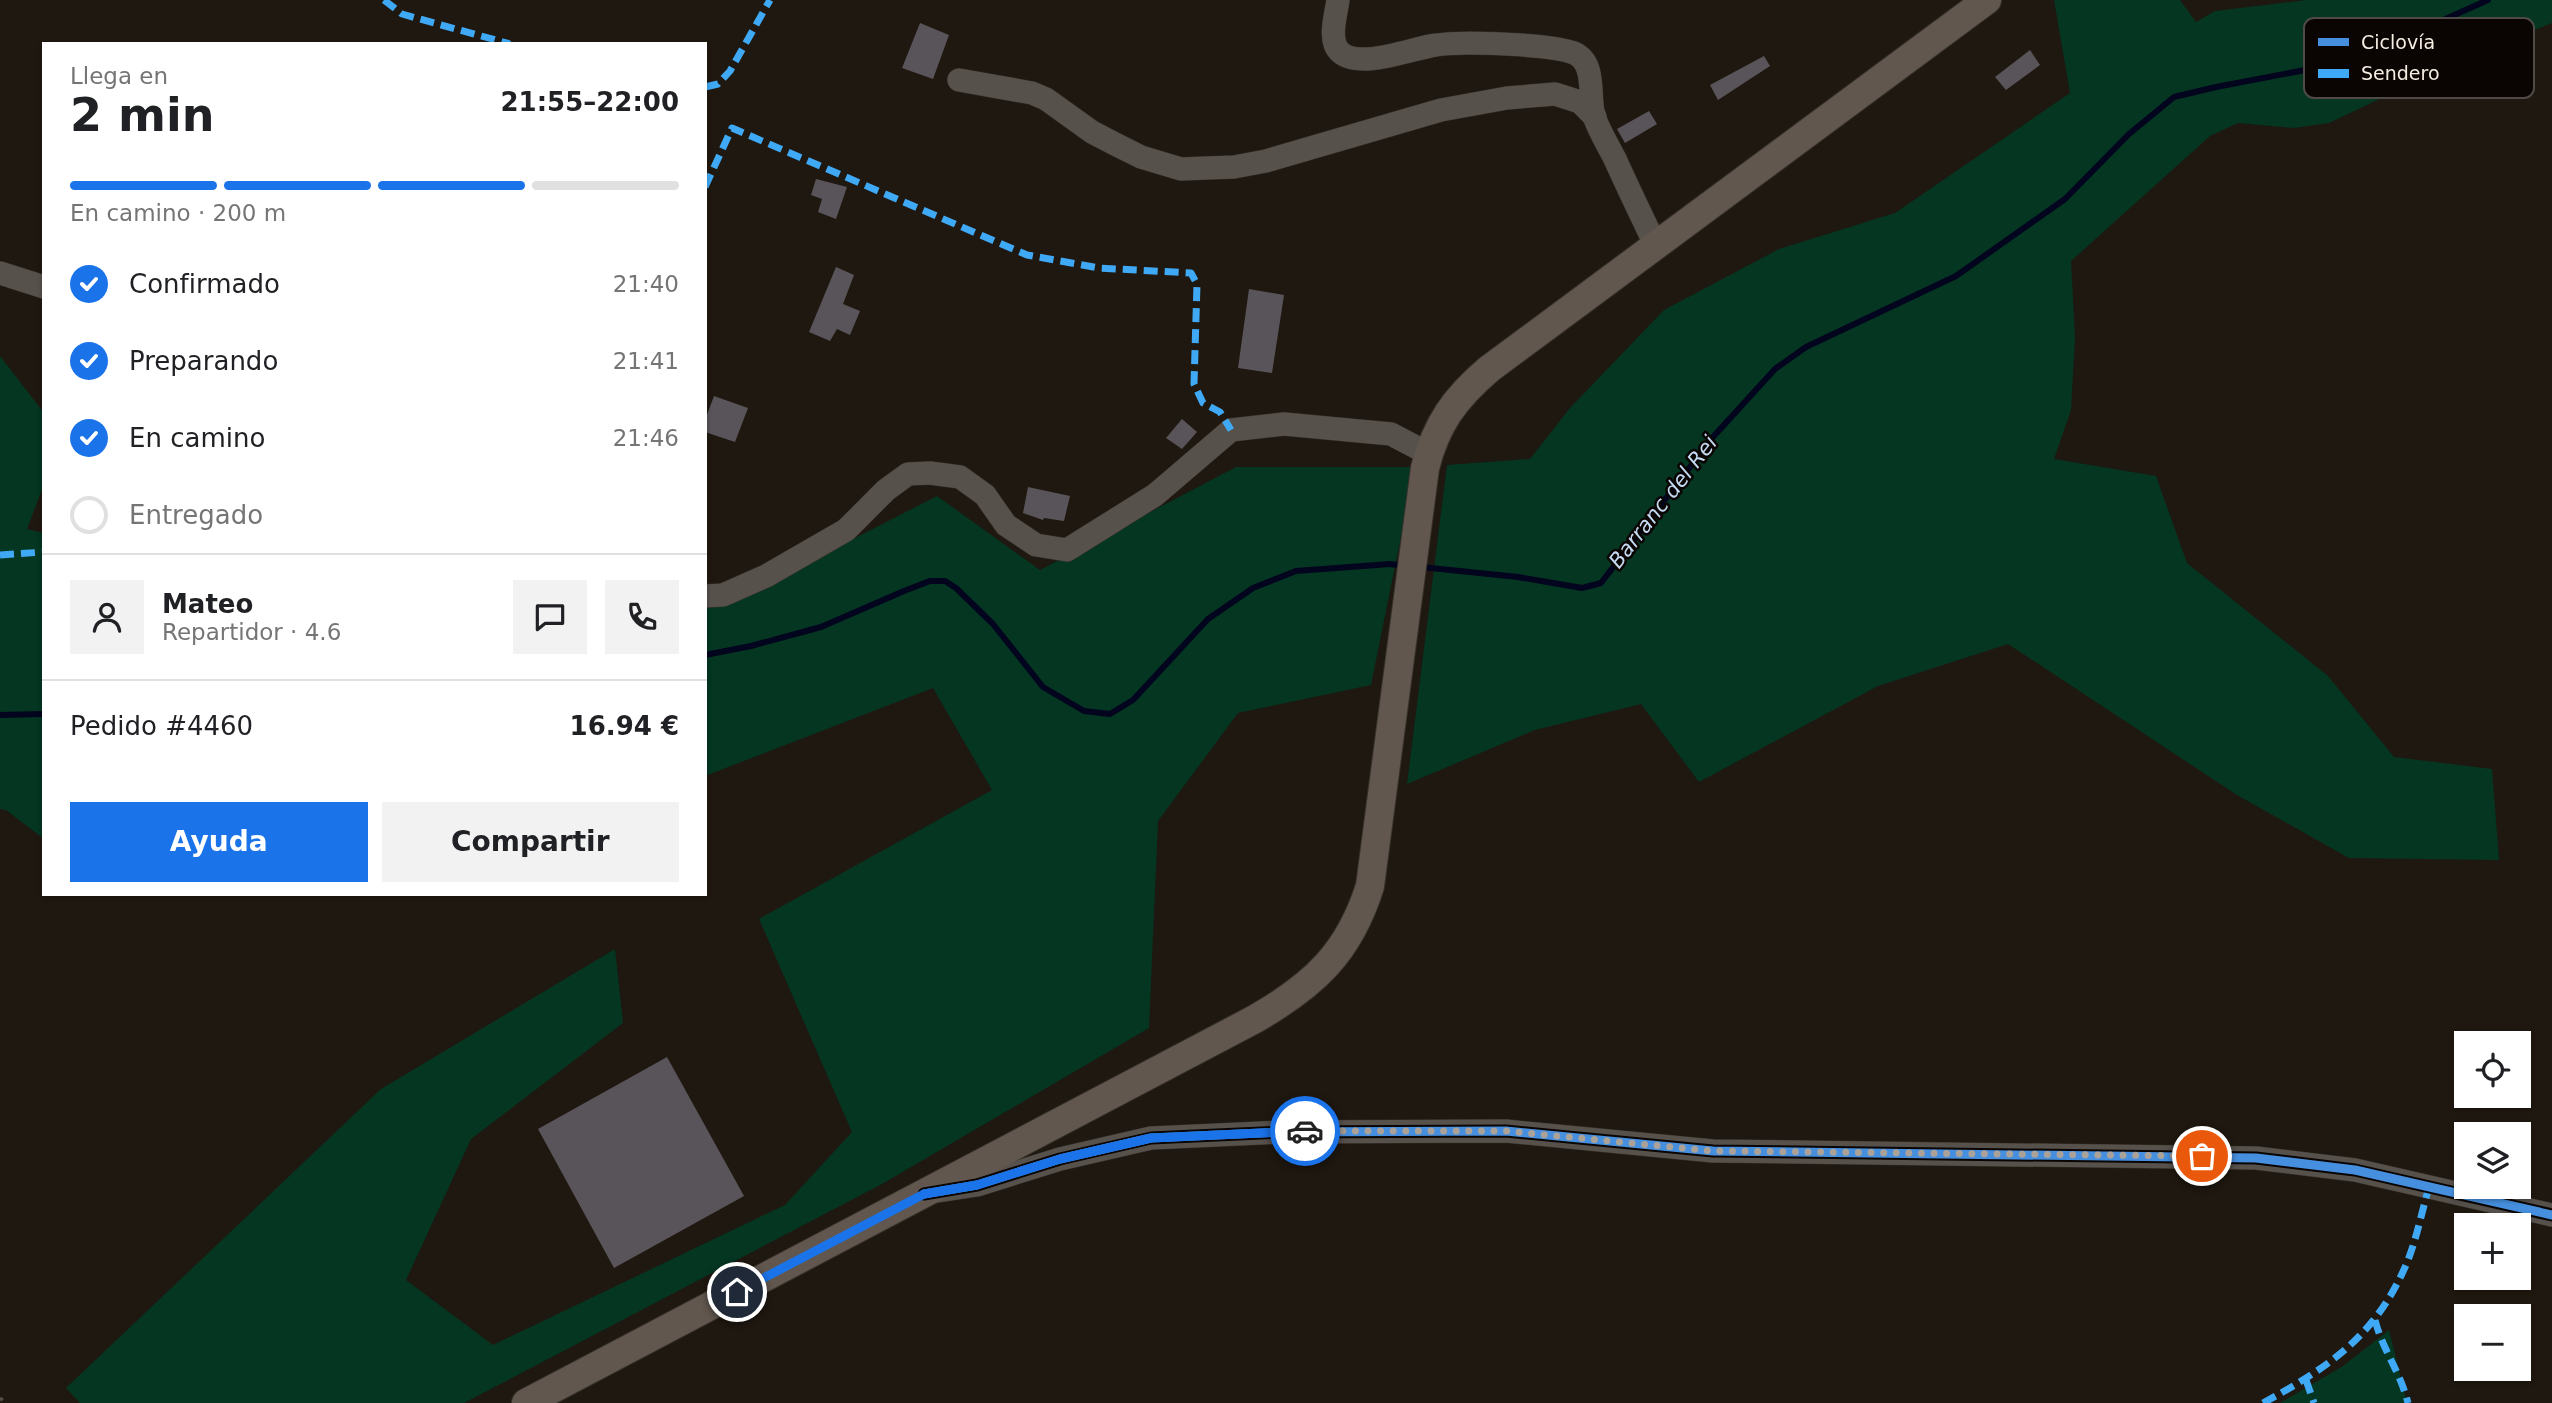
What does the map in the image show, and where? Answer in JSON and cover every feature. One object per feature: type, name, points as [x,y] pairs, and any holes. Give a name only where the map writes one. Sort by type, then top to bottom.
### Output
[{"type":"main road","points":[[526,1403],[1255,1019],[1299,992],[1326,968],[1356,924],[1370,886],[1427,461],[1442,422],[1453,405],[1477,379],[1987,0]]},
{"type":"street","points":[[1338,0],[1334,41],[1337,49],[1351,59],[1381,57],[1435,45],[1463,43],[1557,49],[1573,53],[1582,59],[1587,69],[1595,117],[1656,246]]},
{"type":"street","points":[[959,80],[1032,93],[1046,99],[1115,145],[1181,169],[1234,167],[1266,161],[1441,110],[1507,98],[1555,94],[1580,102],[1595,117]]},
{"type":"street","points":[[0,273],[42,285]]},
{"type":"street","points":[[707,596],[723,595],[766,576],[846,530],[886,490],[908,474],[930,473],[960,477],[985,495],[1006,525],[1036,545],[1067,550],[1155,495],[1231,430],[1284,424],[1391,434],[1427,461]]},
{"type":"street","points":[[924,1194],[977,1185],[1060,1159],[1151,1138],[1284,1132],[1506,1131],[1713,1151],[2230,1157],[2277,1160],[2355,1170],[2552,1215]]},
{"type":"path","points":[[0,1398],[6,1403]]},
{"type":"green space","points":[[2054,0],[2180,0],[2196,22],[2215,11],[2307,0],[2552,0],[2552,23],[2534,30],[2534,18],[2304,18],[2304,98],[2382,98],[2329,123],[2294,128],[2238,123],[2210,136],[2071,261],[2075,337],[2071,410],[2054,459],[2156,476],[2187,563],[2328,676],[2394,757],[2492,769],[2499,860],[2349,858],[2237,795],[2008,644],[1878,686],[1699,782],[1641,704],[1535,730],[1407,784],[1447,465],[1530,459],[1570,408],[1664,310],[1779,249],[1895,213],[2070,93]]},
{"type":"green space","points":[[0,356],[42,410],[42,489],[27,529],[42,533],[42,837],[6,810],[0,809]]},
{"type":"green space","points":[[1236,467],[1415,467],[1371,685],[1238,713],[1158,821],[1149,1028],[882,1184],[464,1403],[80,1403],[66,1388],[381,1089],[615,949],[623,1023],[471,1139],[406,1280],[493,1345],[785,1205],[852,1132],[759,919],[992,790],[933,688],[707,775],[707,588],[744,595],[937,496],[1040,570]]},
{"type":"green space","points":[[2389,1330],[2407,1403],[2280,1403],[2343,1366]]},
{"type":"building","points":[[920,23],[949,35],[933,79],[902,68]]},
{"type":"building","points":[[2030,50],[2040,65],[2006,90],[1995,77]]},
{"type":"building","points":[[1764,56],[1770,66],[1718,100],[1710,85]]},
{"type":"building","points":[[1649,111],[1657,124],[1625,143],[1617,129]]},
{"type":"building","points":[[816,179],[847,187],[836,219],[818,212],[822,199],[811,195]]},
{"type":"building","points":[[836,267],[854,275],[843,304],[860,311],[850,335],[837,329],[830,341],[809,332]]},
{"type":"building","points":[[1249,289],[1284,295],[1272,373],[1238,368]]},
{"type":"building","points":[[714,396],[748,408],[735,442],[707,433],[707,415]]},
{"type":"building","points":[[1182,419],[1197,432],[1182,449],[1166,438]]},
{"type":"building","points":[[1028,487],[1070,496],[1064,521],[1043,520],[1023,513]]},
{"type":"building","points":[[667,1057],[744,1196],[614,1268],[538,1129]]},
{"type":"waterway","name":"Barranc del Rei","points":[[2448,18],[2488,0]]},
{"type":"waterway","name":"Barranc del Rei","points":[[1421,567],[1518,577],[1582,588],[1601,583],[1713,437],[1775,369],[1806,347],[1956,276],[2065,199],[2129,134],[2174,97],[2304,70]]},
{"type":"waterway","name":"Barranc del Rei","points":[[707,655],[821,627],[930,581],[945,581],[956,588],[993,624],[1043,687],[1084,711],[1110,714],[1133,700],[1208,619],[1253,588],[1296,571],[1390,564],[1406,566]]},
{"type":"waterway","name":"Barranc del Rei","points":[[0,715],[42,714]]},
{"type":"marked path","points":[[384,0],[402,14],[503,42]]},
{"type":"marked path","points":[[707,87],[718,84],[730,71],[770,0]]},
{"type":"marked path","points":[[707,183],[732,128],[1027,255],[1099,268],[1191,273],[1197,284],[1194,384],[1203,403],[1220,412],[1231,430]]},
{"type":"marked path","points":[[0,555],[42,552]]},
{"type":"marked path","points":[[2263,1403],[2331,1361],[2367,1328],[2396,1286],[2408,1260],[2429,1187]]},
{"type":"marked path","points":[[2375,1320],[2408,1403]]},
{"type":"marked path","points":[[2306,1380],[2314,1403]]},
{"type":"cycle path","points":[[924,1194],[977,1185],[1060,1159],[1151,1138],[1284,1132],[1506,1131],[1713,1151],[2256,1158],[2355,1170],[2552,1215]]},
{"type":"way so far","points":[[1305,1131],[1506,1131],[1713,1151],[2202,1156]]},
{"type":"route","points":[[737,1292],[924,1194],[977,1185],[1060,1159],[1151,1138],[1305,1131]]}]
